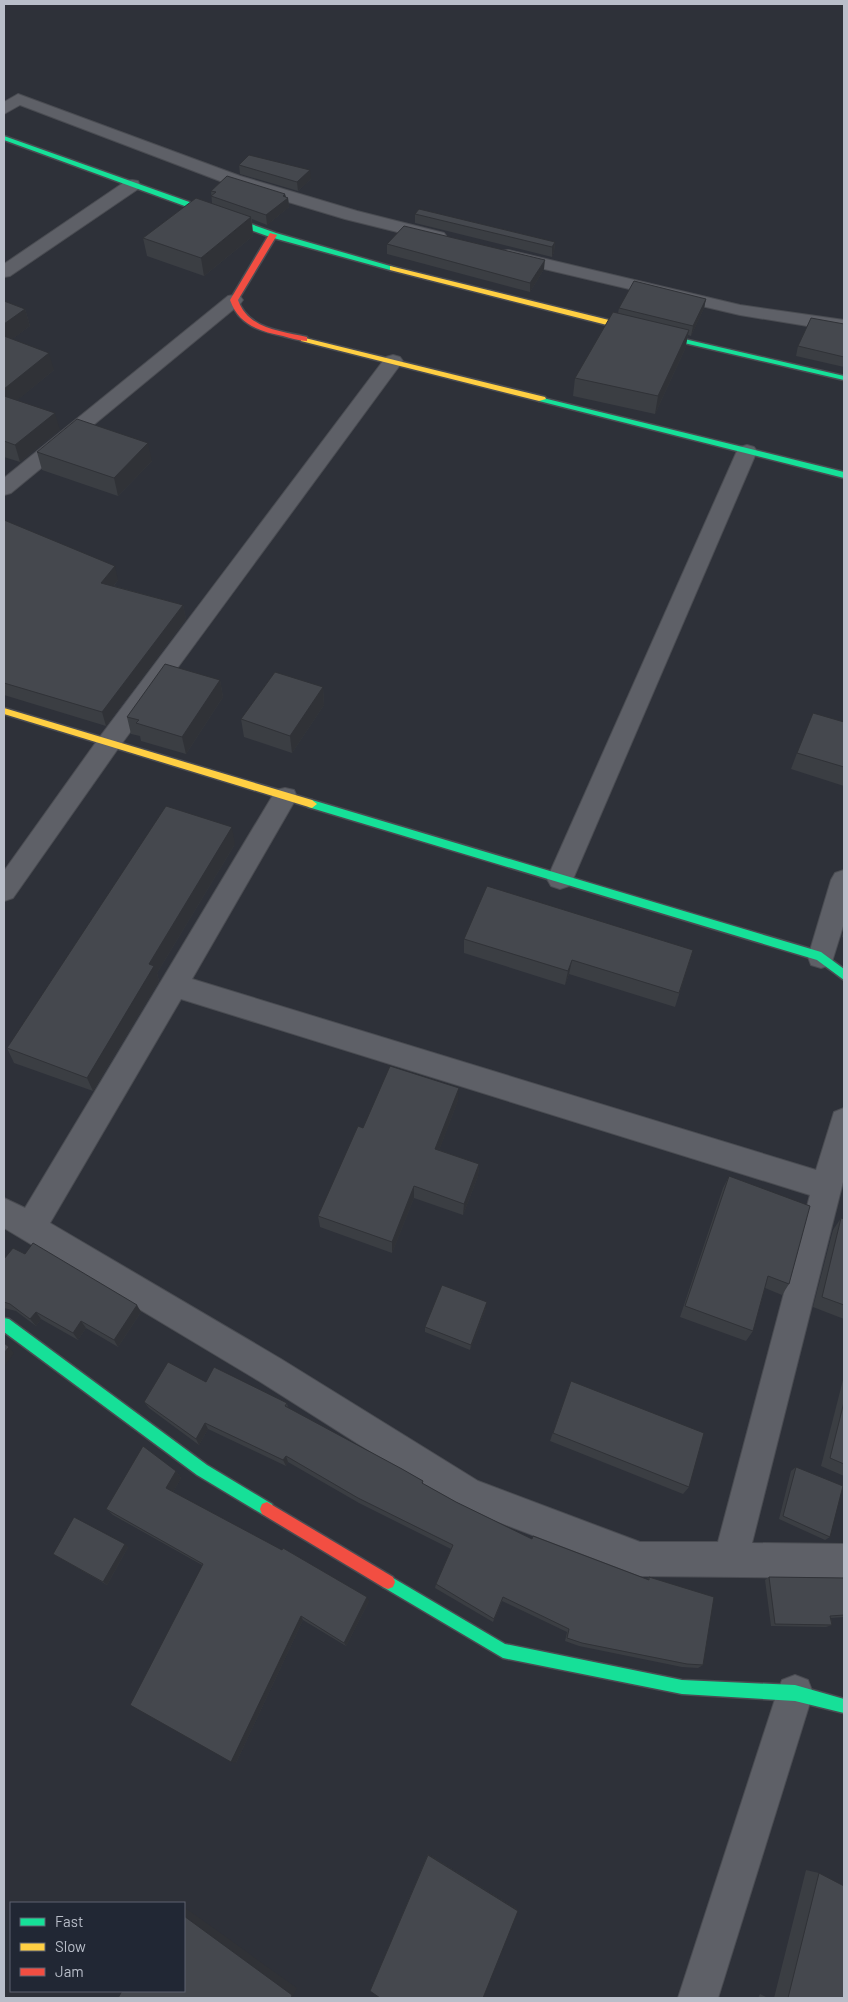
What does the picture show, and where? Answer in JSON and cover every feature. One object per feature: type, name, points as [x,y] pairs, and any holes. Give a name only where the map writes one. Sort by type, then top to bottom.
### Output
[{"type":"street","points":[[4,108],[18,99],[234,180],[351,215],[450,241]]},
{"type":"street","points":[[4,138],[273,235],[407,272],[644,332],[844,378]]},
{"type":"street","points":[[4,272],[132,185]]},
{"type":"street","points":[[4,488],[234,300],[273,235]]},
{"type":"street","points":[[496,252],[740,310],[844,326]]},
{"type":"street","points":[[234,300],[236,311],[254,326],[844,475]]},
{"type":"street","points":[[4,891],[108,744],[393,361]]},
{"type":"street","points":[[560,879],[747,451]]},
{"type":"street","points":[[4,711],[285,798],[821,957],[844,975]]},
{"type":"street","points":[[285,798],[174,985],[17,1219],[270,1370],[468,1494],[640,1559],[844,1561]]},
{"type":"street","points":[[821,957],[844,880]]},
{"type":"street","points":[[174,985],[828,1187]]},
{"type":"street","points":[[730,1560],[844,1121]]},
{"type":"street","points":[[4,1324],[202,1470],[503,1651],[682,1687],[795,1693],[844,1706]]},
{"type":"street","points":[[698,1998],[795,1693]]},
{"type":"building","points":[[249,155],[310,170],[297,182],[239,165]]},
{"type":"building","points":[[227,176],[285,194],[283,196],[288,198],[266,215],[211,196],[216,192],[211,191]]},
{"type":"building","points":[[196,198],[251,217],[201,258],[143,238]]},
{"type":"building","points":[[419,209],[555,242],[552,247],[415,214]]},
{"type":"building","points":[[404,226],[545,260],[530,283],[387,244]]},
{"type":"building","points":[[634,281],[706,299],[693,326],[619,308]]},
{"type":"building","points":[[4,301],[25,309],[4,324]]},
{"type":"building","points":[[613,312],[689,330],[658,396],[575,378]]},
{"type":"building","points":[[811,318],[844,324],[844,357],[798,346]]},
{"type":"building","points":[[4,336],[49,353],[4,389]]},
{"type":"building","points":[[4,396],[55,413],[15,445],[4,441]]},
{"type":"building","points":[[77,419],[148,443],[114,478],[37,452]]},
{"type":"building","points":[[4,520],[115,566],[101,583],[183,605],[102,712],[4,683]]},
{"type":"building","points":[[165,664],[220,680],[182,737],[136,723],[139,720],[127,717]]},
{"type":"building","points":[[275,672],[323,687],[290,736],[241,719]]},
{"type":"building","points":[[813,713],[844,722],[844,767],[797,753]]},
{"type":"building","points":[[166,806],[232,827],[149,964],[154,966],[87,1078],[7,1048]]},
{"type":"building","points":[[487,886],[693,950],[679,993],[572,960],[568,971],[464,939]]},
{"type":"building","points":[[390,1066],[459,1088],[435,1149],[479,1164],[464,1204],[414,1186],[392,1242],[318,1216],[358,1126],[363,1128]]},
{"type":"building","points":[[729,1176],[810,1206],[789,1284],[768,1276],[753,1331],[685,1306]]},
{"type":"building","points":[[841,1218],[844,1219],[844,1305],[822,1297]]},
{"type":"building","points":[[33,1243],[137,1305],[114,1340],[81,1321],[73,1333],[36,1312],[30,1319],[10,1304],[4,1302],[4,1259],[13,1248],[25,1254]]},
{"type":"building","points":[[442,1285],[487,1302],[471,1345],[425,1327]]},
{"type":"building","points":[[4,1343],[9,1347],[4,1353]]},
{"type":"building","points":[[168,1362],[206,1382],[214,1367],[287,1403],[285,1406],[402,1469],[423,1481],[422,1483],[456,1502],[532,1539],[533,1536],[649,1580],[649,1577],[714,1597],[703,1665],[687,1664],[582,1643],[567,1638],[569,1629],[503,1597],[494,1619],[436,1584],[453,1545],[358,1498],[286,1456],[283,1460],[205,1423],[196,1439],[144,1402]]},
{"type":"building","points":[[571,1381],[704,1433],[689,1487],[553,1433]]},
{"type":"building","points":[[844,1402],[844,1464],[830,1458]]},
{"type":"building","points":[[143,1446],[176,1471],[166,1488],[282,1550],[283,1548],[367,1597],[344,1643],[301,1616],[231,1762],[130,1705],[203,1564],[106,1509]]},
{"type":"building","points":[[796,1467],[843,1486],[830,1537],[783,1516]]},
{"type":"building","points":[[74,1517],[125,1544],[103,1582],[53,1554]]},
{"type":"building","points":[[769,1577],[844,1578],[844,1615],[830,1616],[832,1625],[775,1624]]},
{"type":"building","points":[[428,1855],[518,1911],[483,1998],[380,1998],[370,1991]]},
{"type":"building","points":[[819,1873],[844,1886],[844,1998],[788,1998]]},
{"type":"building","points":[[185,1917],[292,1995],[291,1998],[118,1998],[121,1992],[185,1992]]},
{"type":"traffic: fast","points":[[4,138],[273,235],[393,268]]},
{"type":"traffic: fast","points":[[618,325],[844,378]]},
{"type":"traffic: fast","points":[[542,399],[844,475]]},
{"type":"traffic: fast","points":[[312,804],[821,957],[844,975]]},
{"type":"traffic: fast","points":[[4,1324],[202,1470],[267,1509]]},
{"type":"traffic: fast","points":[[388,1582],[503,1651],[682,1687],[795,1693],[844,1706]]},
{"type":"traffic: slow","points":[[393,268],[618,325]]},
{"type":"traffic: slow","points":[[304,339],[542,399]]},
{"type":"traffic: slow","points":[[4,711],[312,804]]},
{"type":"traffic: jam","points":[[273,235],[234,300],[237,310],[252,324],[304,339]]},
{"type":"traffic: jam","points":[[267,1509],[388,1582]]}]
